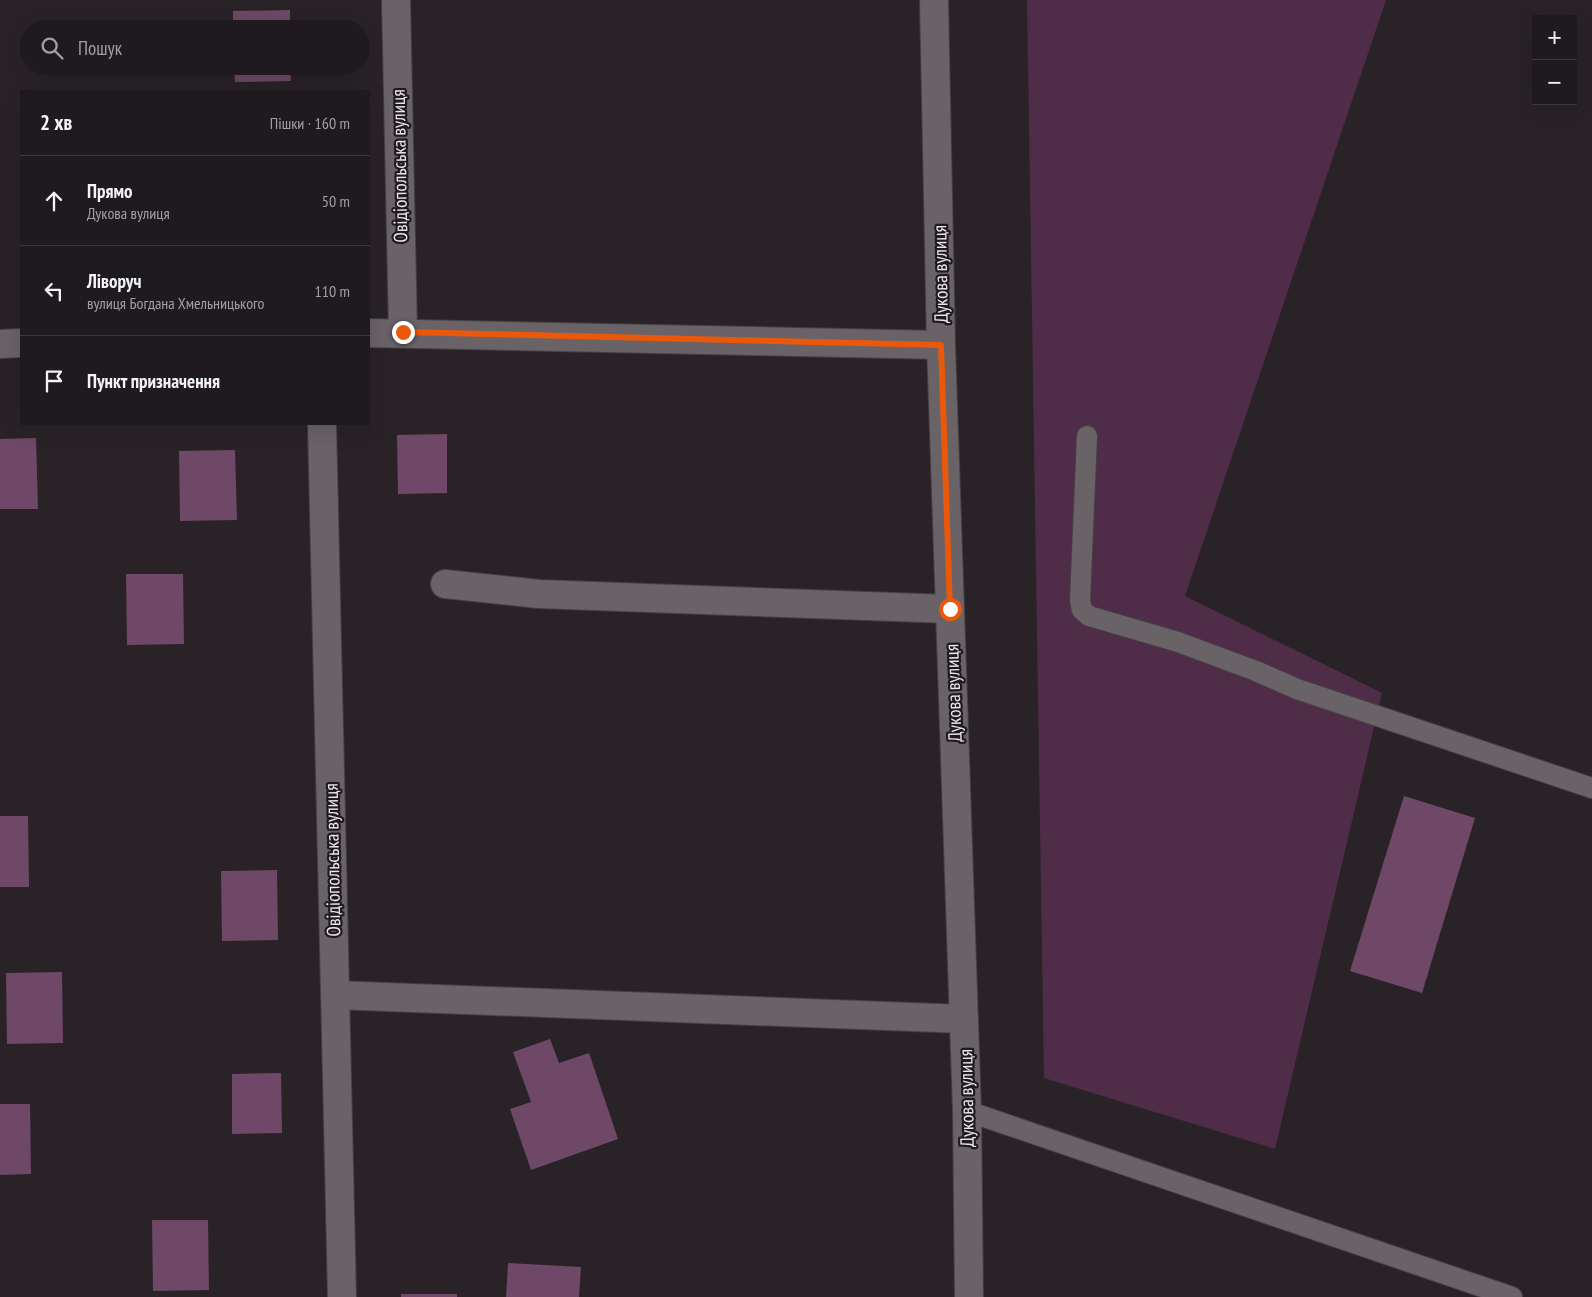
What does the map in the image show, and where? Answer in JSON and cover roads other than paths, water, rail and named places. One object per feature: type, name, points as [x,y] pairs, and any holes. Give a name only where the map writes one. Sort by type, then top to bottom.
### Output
[{"type":"street","name":"Овідіопольська вулиця","points":[[396,0],[403,332]]},
{"type":"street","name":"Дукова вулиця","points":[[934,0],[941,345],[967,1111],[969,1297]]},
{"type":"street","points":[[370,333],[403,332],[941,345]]},
{"type":"street","points":[[0,344],[20,343]]},
{"type":"street","name":"Овідіопольська вулиця","points":[[322,425],[342,1297]]},
{"type":"street","points":[[445,584],[539,594],[950,609]]},
{"type":"street","points":[[335,995],[964,1020]]},
{"type":"lane","points":[[1087,436],[1080,601],[1082,610],[1089,616],[1178,642],[1256,671],[1297,689],[1592,788]]},
{"type":"lane","points":[[967,1111],[1512,1297]]}]
